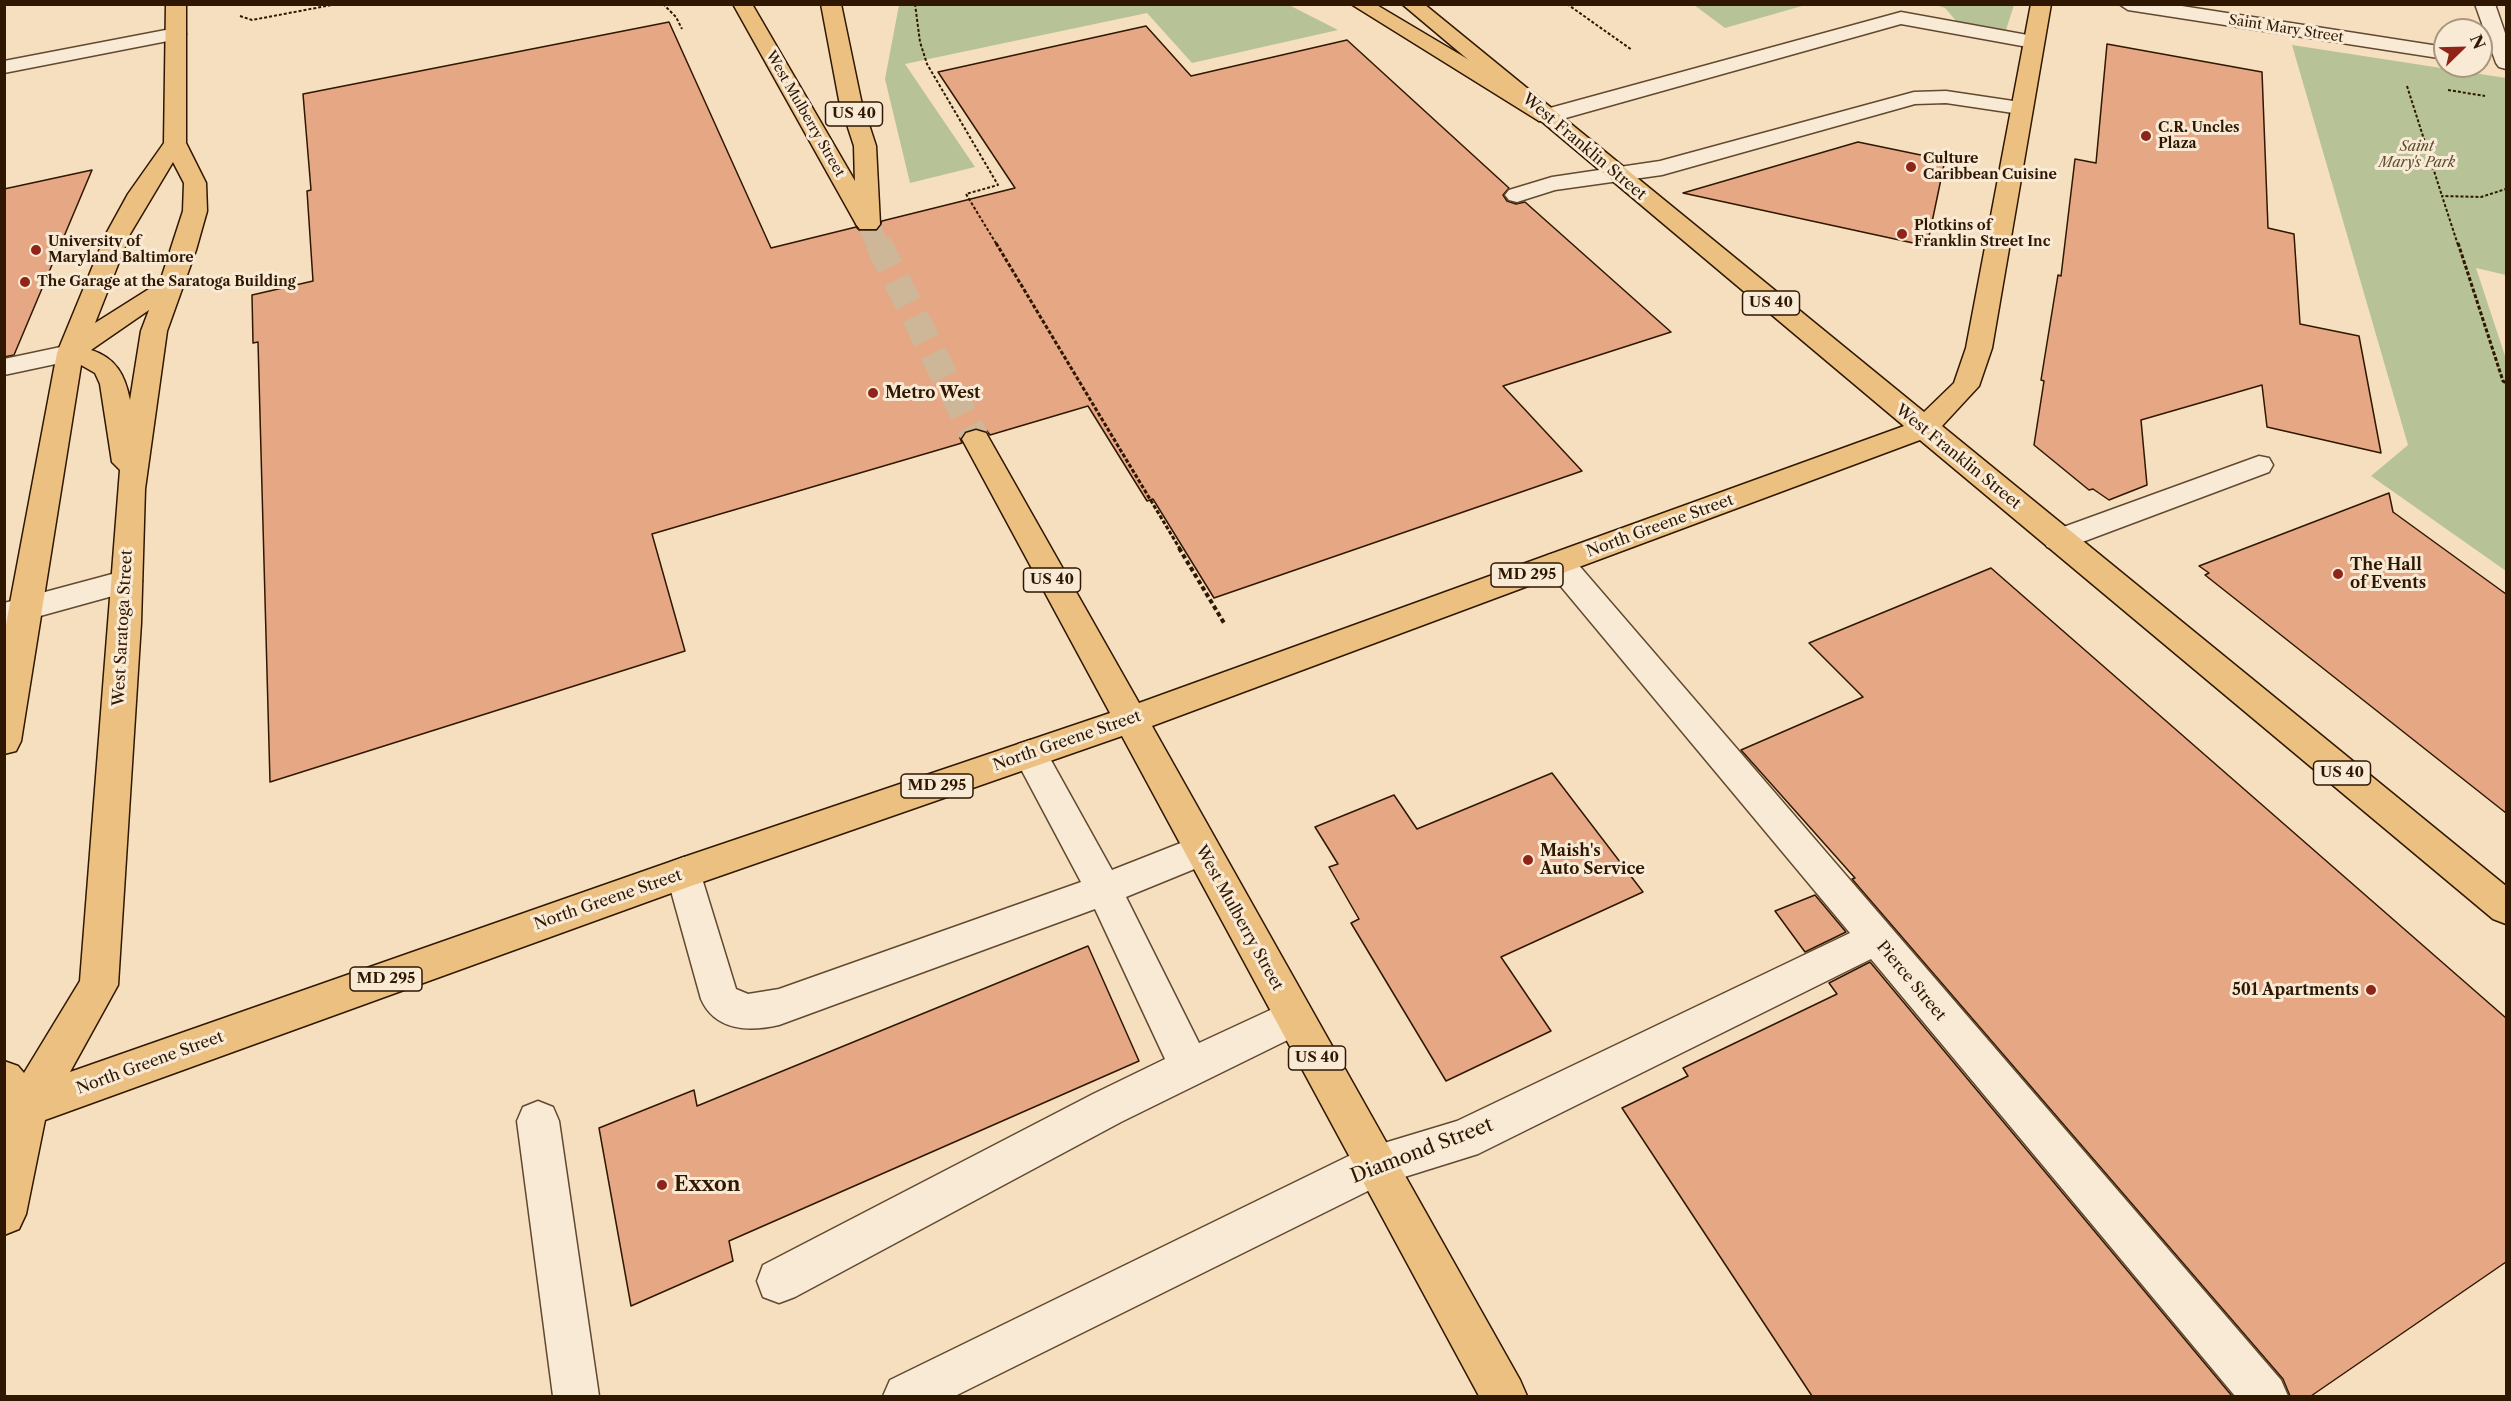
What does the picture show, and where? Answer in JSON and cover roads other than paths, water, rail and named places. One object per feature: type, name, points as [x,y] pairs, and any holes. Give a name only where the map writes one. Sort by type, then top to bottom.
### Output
[{"type":"main road","name":"West Saratoga Street","points":[[4,1214],[12,1100],[99,985],[127,581],[131,489],[154,331],[195,211],[195,183],[175,144],[176,4]]},
{"type":"main road","name":"West Mulberry Street","points":[[742,4],[868,224],[865,146],[850,100],[831,4]]},
{"type":"main road","name":"US 40","points":[[1360,4],[1547,116]]},
{"type":"main road","name":"West Franklin Street","points":[[1411,4],[2506,908]]},
{"type":"main road","points":[[1923,429],[1966,386],[1979,348],[2020,108],[2041,4]]},
{"type":"main road","points":[[4,741],[15,612],[70,352],[118,234],[140,194],[175,144]]},
{"type":"main road","points":[[70,352],[121,316],[171,286]]},
{"type":"main road","points":[[70,352],[92,359],[106,368],[112,382],[131,489]]},
{"type":"main road","name":"North Greene Street","points":[[12,1100],[1130,720],[1923,429]]},
{"type":"main road","name":"West Mulberry Street","points":[[975,439],[1504,1396]]},
{"type":"street","name":"Saint Mary Street","points":[[2128,4],[2433,51]]},
{"type":"street","points":[[2485,4],[2506,63]]},
{"type":"street","points":[[1547,116],[1901,18],[2033,42]]},
{"type":"street","points":[[4,67],[176,34]]},
{"type":"street","points":[[1517,195],[1552,184],[1662,168],[1914,98],[1946,97],[2020,108]]},
{"type":"street","points":[[4,368],[70,352]]},
{"type":"street","points":[[2058,540],[2259,465]]},
{"type":"street","name":"Pierce Street","points":[[1559,563],[1875,939],[2265,1396]]},
{"type":"street","points":[[15,612],[127,581]]},
{"type":"street","points":[[1030,754],[1104,890],[1190,1068]]},
{"type":"street","points":[[684,873],[720,999],[728,1007],[740,1012],[779,1007],[1104,890],[1201,850]]},
{"type":"street","name":"Diamond Street","points":[[906,1396],[1376,1165],[1463,1140],[1875,939]]},
{"type":"street","points":[[779,1281],[1190,1068],[1294,1017]]},
{"type":"street","points":[[538,1121],[576,1396]]},
{"type":"tunnel","points":[[868,224],[878,245]]},
{"type":"tunnel","points":[[878,243],[976,439]]},
{"type":"place","name":"C.R. Uncles Plaza","points":[[2146,136]]},
{"type":"place","name":"Culture Caribbean Cuisine","points":[[1911,167]]},
{"type":"place","name":"Plotkins of Franklin Street Inc","points":[[1902,234]]},
{"type":"place","name":"University of Maryland Baltimore","points":[[36,250]]},
{"type":"place","name":"The Garage at the Saratoga Building","points":[[25,282]]},
{"type":"place","name":"Metro West","points":[[873,393]]},
{"type":"place","name":"The Hall of Events","points":[[2338,574]]},
{"type":"place","name":"Maish's Auto Service","points":[[1528,860]]},
{"type":"place","name":"501 Apartments","points":[[2371,990]]},
{"type":"place","name":"Exxon","points":[[662,1185]]},
{"type":"park label","name":"Saint Mary's Park","points":[[2417,156]]}]
